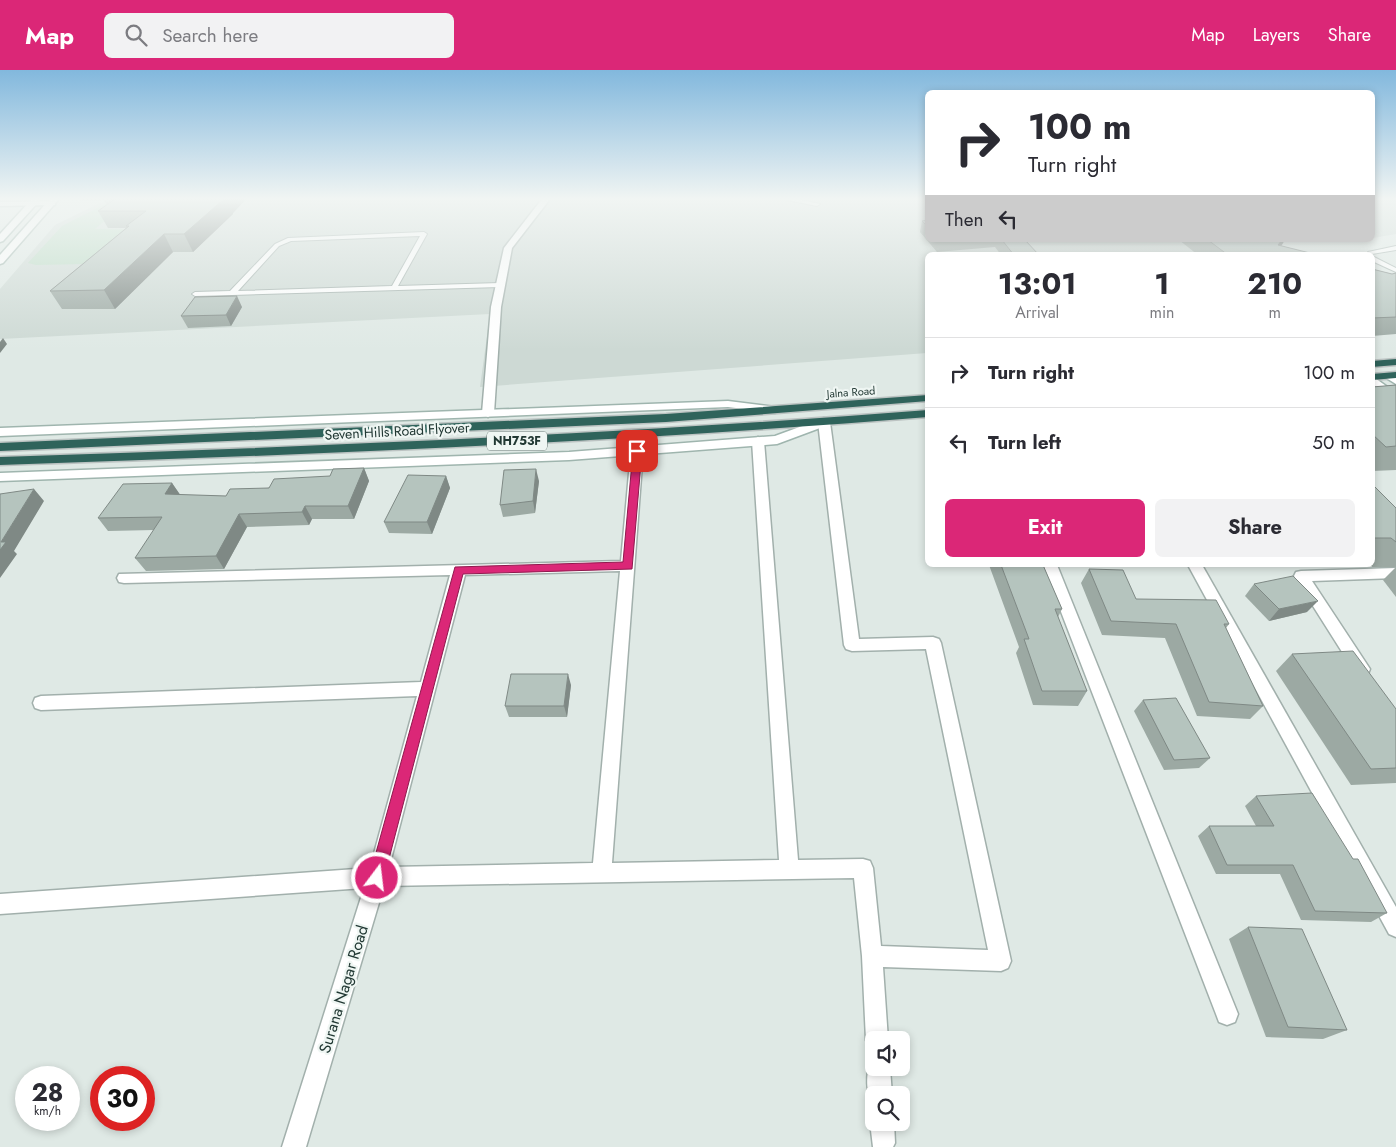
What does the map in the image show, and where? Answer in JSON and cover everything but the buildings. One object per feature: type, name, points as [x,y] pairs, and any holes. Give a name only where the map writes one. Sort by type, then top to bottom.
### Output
[{"type":"highway","points":[[1375,364],[1396,362]]},
{"type":"highway","points":[[1375,378],[1394,378]]},
{"type":"highway","name":"Jalna Road","points":[[776,410],[925,398]]},
{"type":"highway","name":"Seven Hills Road Flyover","points":[[0,447],[501,426],[776,410]]},
{"type":"highway","name":"NH753F","points":[[824,422],[925,413]]},
{"type":"highway","name":"Seven Hills Road Flyover","points":[[0,462],[562,438],[824,422]]},
{"type":"street","points":[[0,261],[11,249]]},
{"type":"street","points":[[488,413],[496,307],[508,249]]},
{"type":"street","points":[[1375,381],[1396,399]]},
{"type":"street","points":[[0,432],[728,404],[776,410]]},
{"type":"street","points":[[0,477],[569,456],[777,440],[824,422],[852,645],[933,643],[1001,961],[872,956]]},
{"type":"street","points":[[758,441],[789,870]]},
{"type":"street","points":[[602,873],[637,451]]},
{"type":"street","points":[[124,578],[628,566]]},
{"type":"street","points":[[1051,567],[1227,1014]]},
{"type":"street","points":[[1195,567],[1396,927]]},
{"type":"street","name":"Surana Nagar Road","points":[[294,1147],[377,878],[458,570]]},
{"type":"street","points":[[1297,571],[1396,573]]},
{"type":"street","points":[[1297,571],[1370,680]]},
{"type":"street","points":[[41,703],[427,689]]},
{"type":"street","points":[[0,904],[377,878],[863,868],[872,956],[876,1031]]},
{"type":"lane","points":[[232,293],[273,249]]},
{"type":"lane","points":[[394,288],[416,249]]},
{"type":"lane","points":[[1375,252],[1389,249]]},
{"type":"lane","points":[[1375,260],[1396,270]]},
{"type":"lane","points":[[196,294],[500,285]]},
{"type":"shaded area","points":[[34,249],[1256,249],[1269,252],[925,252],[925,353],[480,387],[490,314],[0,339],[0,289]]},
{"type":"green space","points":[[41,249],[112,249],[86,264],[36,265],[28,263]]},
{"type":"route","points":[[377,878],[458,570],[628,566],[637,451]]}]
